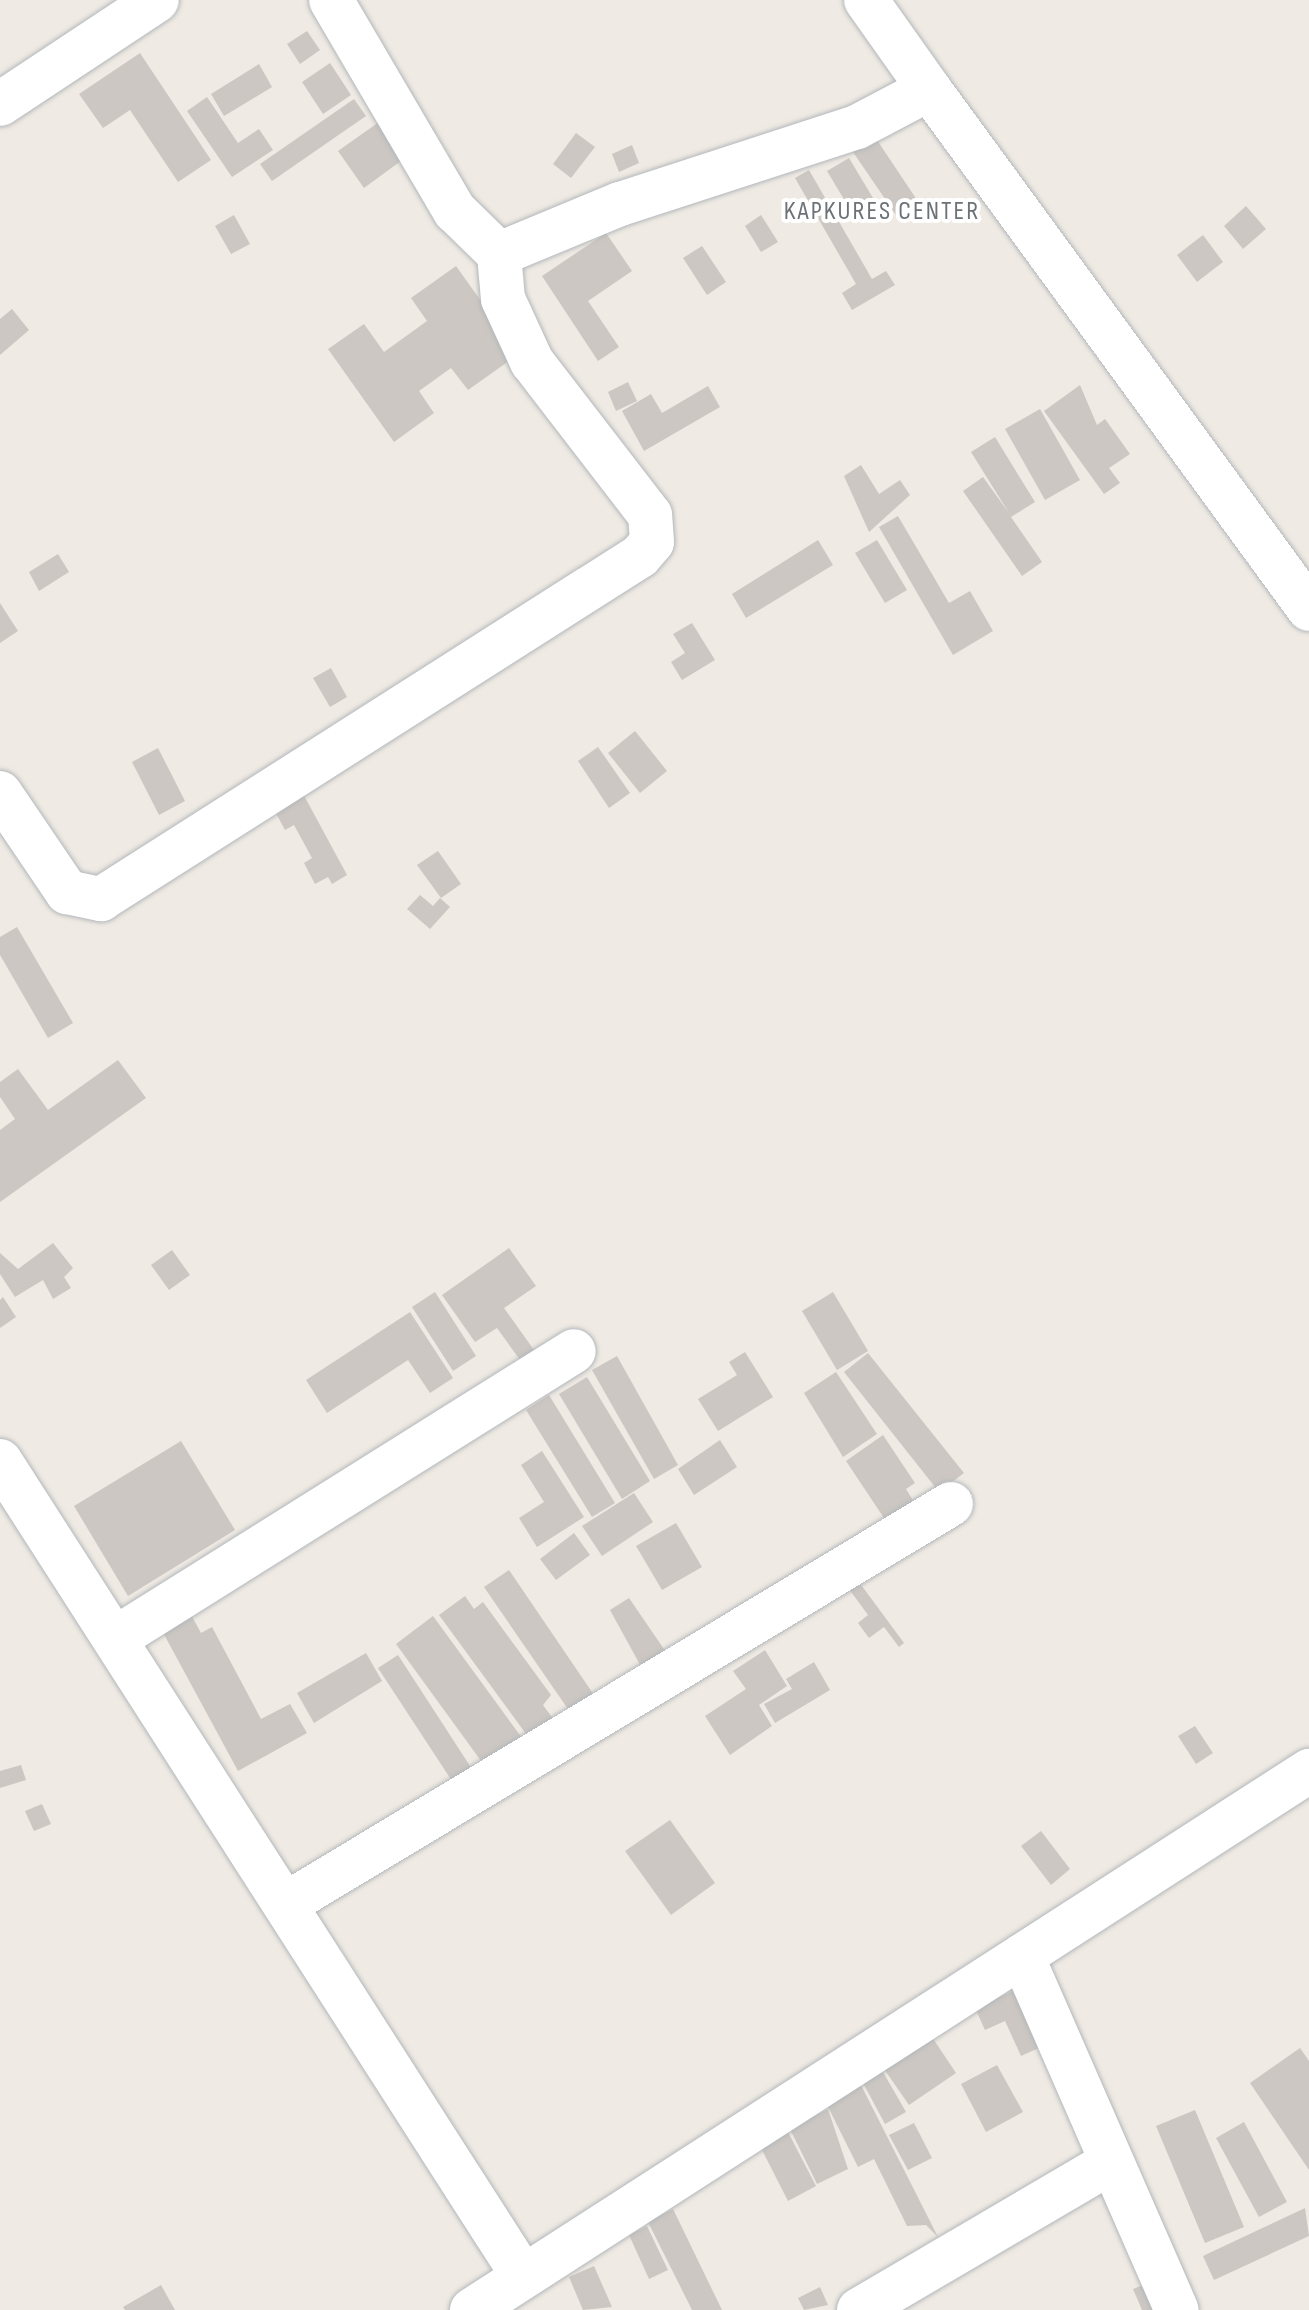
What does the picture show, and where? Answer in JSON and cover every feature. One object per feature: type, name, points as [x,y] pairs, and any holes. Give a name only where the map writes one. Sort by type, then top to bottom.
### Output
[{"type":"street","points":[[0,104],[157,0]]},
{"type":"street","points":[[0,793],[67,892],[101,899],[640,556],[652,542],[650,515],[532,362],[503,299],[499,254],[455,211],[331,0]]},
{"type":"street","points":[[866,0],[1309,609]]},
{"type":"street","points":[[499,254],[620,204],[857,127],[929,89]]},
{"type":"street","points":[[116,1638],[574,1351]]},
{"type":"street","points":[[2,1470],[116,1638],[523,2276]]},
{"type":"street","points":[[286,1904],[951,1504]]},
{"type":"street","points":[[472,2310],[1309,1771]]},
{"type":"street","points":[[1022,1956],[1177,2310]]},
{"type":"street","points":[[859,2310],[1111,2162]]},
{"type":"building","points":[[307,31],[320,50],[300,64],[287,44]]},
{"type":"building","points":[[140,53],[211,160],[178,182],[130,110],[103,128],[79,94]]},
{"type":"building","points":[[330,63],[351,95],[323,114],[302,82]]},
{"type":"building","points":[[259,64],[272,87],[224,116],[211,94]]},
{"type":"building","points":[[207,97],[238,143],[259,129],[273,150],[232,177],[187,111]]},
{"type":"building","points":[[354,99],[366,116],[272,181],[260,164]]},
{"type":"building","points":[[379,122],[405,158],[364,188],[338,151]]},
{"type":"building","points":[[576,133],[595,147],[571,178],[553,164]]},
{"type":"building","points":[[875,137],[917,200],[896,215],[853,152]]},
{"type":"building","points":[[632,145],[639,163],[619,172],[612,154]]},
{"type":"building","points":[[849,158],[873,198],[851,211],[827,171]]},
{"type":"building","points":[[809,170],[872,279],[886,271],[895,285],[852,310],[842,293],[856,284],[795,178]]},
{"type":"building","points":[[1246,206],[1266,229],[1243,249],[1224,226]]},
{"type":"building","points":[[234,215],[250,244],[231,254],[215,226]]},
{"type":"building","points":[[761,215],[778,242],[761,252],[745,226]]},
{"type":"building","points":[[606,233],[632,271],[588,301],[619,347],[598,361],[542,276]]},
{"type":"building","points":[[1203,235],[1223,262],[1197,282],[1177,255]]},
{"type":"building","points":[[702,246],[726,282],[707,295],[683,258]]},
{"type":"building","points":[[456,266],[519,354],[468,390],[451,368],[419,391],[434,413],[394,442],[328,349],[364,324],[384,352],[427,321],[411,298]]},
{"type":"building","points":[[12,309],[29,330],[0,355],[0,319]]},
{"type":"building","points":[[628,382],[637,401],[616,411],[608,392]]},
{"type":"building","points":[[1080,385],[1097,425],[1105,419],[1130,454],[1109,468],[1120,483],[1104,494],[1044,411]]},
{"type":"building","points":[[708,386],[720,407],[644,451],[622,411],[651,394],[662,413]]},
{"type":"building","points":[[1040,409],[1080,480],[1045,500],[1005,429]]},
{"type":"building","points":[[995,437],[1035,502],[1011,517],[1042,562],[1022,576],[963,491],[983,477],[1009,513],[971,452]]},
{"type":"building","points":[[861,465],[879,494],[900,480],[910,495],[869,532],[844,476]]},
{"type":"building","points":[[898,516],[949,603],[970,591],[993,631],[953,655],[879,527]]},
{"type":"building","points":[[818,540],[833,565],[746,618],[732,594]]},
{"type":"building","points":[[877,540],[907,590],[885,603],[855,553]]},
{"type":"building","points":[[58,554],[69,572],[39,591],[29,572]]},
{"type":"building","points":[[0,603],[18,631],[0,643]]},
{"type":"building","points":[[692,623],[715,660],[682,680],[671,662],[685,653],[673,634]]},
{"type":"building","points":[[331,668],[347,697],[330,707],[313,678]]},
{"type":"building","points":[[635,731],[667,771],[640,793],[608,753]]},
{"type":"building","points":[[598,747],[630,793],[609,808],[578,761]]},
{"type":"building","points":[[158,748],[185,801],[159,815],[132,762]]},
{"type":"building","points":[[301,790],[347,875],[332,884],[328,877],[315,884],[304,863],[312,858],[294,825],[285,830],[272,806]]},
{"type":"building","points":[[438,851],[461,884],[441,898],[417,865]]},
{"type":"building","points":[[420,895],[433,906],[440,898],[450,907],[430,929],[407,909]]},
{"type":"building","points":[[17,927],[73,1023],[48,1038],[0,955],[0,937]]},
{"type":"building","points":[[118,1060],[146,1098],[0,1202],[0,1130],[15,1119],[0,1097],[0,1082],[18,1069],[48,1110]]},
{"type":"building","points":[[53,1243],[73,1268],[64,1277],[71,1288],[53,1299],[43,1280],[15,1297],[0,1274],[0,1253],[18,1269]]},
{"type":"building","points":[[509,1248],[536,1286],[504,1308],[534,1350],[520,1360],[497,1328],[475,1342],[442,1295]]},
{"type":"building","points":[[172,1250],[190,1275],[169,1290],[151,1265]]},
{"type":"building","points":[[435,1292],[476,1356],[453,1371],[412,1307]]},
{"type":"building","points":[[833,1292],[868,1351],[837,1370],[802,1311]]},
{"type":"building","points":[[3,1297],[16,1317],[0,1328],[0,1300]]},
{"type":"building","points":[[410,1312],[453,1378],[430,1393],[408,1360],[327,1413],[306,1380]]},
{"type":"building","points":[[745,1352],[773,1397],[718,1431],[698,1399],[737,1375],[729,1362]]},
{"type":"building","points":[[868,1353],[964,1473],[939,1492],[844,1372]]},
{"type":"building","points":[[617,1356],[678,1465],[654,1479],[592,1370]]},
{"type":"building","points":[[836,1372],[877,1434],[843,1457],[804,1393]]},
{"type":"building","points":[[587,1377],[650,1481],[622,1499],[559,1394]]},
{"type":"building","points":[[549,1395],[615,1503],[592,1517],[526,1410]]},
{"type":"building","points":[[883,1435],[915,1483],[906,1489],[916,1505],[888,1524],[846,1461]]},
{"type":"building","points":[[720,1440],[737,1467],[694,1495],[678,1469]]},
{"type":"building","points":[[181,1441],[235,1530],[128,1596],[74,1506]]},
{"type":"building","points":[[542,1451],[584,1517],[537,1547],[519,1518],[544,1502],[521,1465]]},
{"type":"building","points":[[634,1493],[653,1522],[602,1556],[582,1526]]},
{"type":"building","points":[[676,1523],[702,1567],[662,1590],[636,1546]]},
{"type":"building","points":[[574,1533],[590,1555],[556,1580],[540,1559]]},
{"type":"building","points":[[509,1570],[594,1695],[570,1712],[484,1587]]},
{"type":"building","points":[[859,1582],[904,1643],[899,1647],[884,1627],[869,1638],[858,1623],[868,1615],[849,1589]]},
{"type":"building","points":[[465,1596],[474,1609],[483,1602],[551,1695],[543,1705],[554,1720],[529,1738],[439,1615]]},
{"type":"building","points":[[629,1598],[668,1655],[644,1672],[610,1610]]},
{"type":"building","points":[[189,1611],[201,1633],[212,1627],[261,1719],[290,1704],[307,1733],[238,1771],[160,1627]]},
{"type":"building","points":[[433,1616],[522,1738],[484,1765],[396,1644]]},
{"type":"building","points":[[765,1650],[787,1686],[759,1705],[772,1726],[730,1755],[705,1716],[746,1689],[733,1671]]},
{"type":"building","points":[[366,1653],[382,1681],[314,1723],[297,1693]]},
{"type":"building","points":[[398,1655],[472,1769],[452,1781],[378,1668]]},
{"type":"building","points":[[814,1662],[830,1690],[775,1723],[764,1704],[792,1689],[786,1679]]},
{"type":"building","points":[[1195,1726],[1213,1753],[1196,1764],[1178,1736]]},
{"type":"building","points":[[21,1765],[26,1780],[0,1788],[0,1771]]},
{"type":"building","points":[[42,1804],[51,1824],[34,1831],[25,1811]]},
{"type":"building","points":[[670,1820],[715,1883],[671,1915],[625,1851]]},
{"type":"building","points":[[1041,1831],[1070,1869],[1051,1885],[1021,1846]]},
{"type":"building","points":[[1015,1990],[1041,2047],[1021,2056],[1005,2021],[985,2030],[975,2008]]},
{"type":"building","points":[[932,2037],[956,2073],[909,2105],[884,2069]]},
{"type":"building","points":[[1300,2048],[1309,2061],[1309,2170],[1250,2083]]},
{"type":"building","points":[[997,2065],[1023,2112],[986,2132],[961,2084]]},
{"type":"building","points":[[883,2072],[906,2112],[885,2124],[863,2083]]},
{"type":"building","points":[[861,2085],[938,2237],[926,2225],[907,2226],[874,2159],[858,2167],[826,2103]]},
{"type":"building","points":[[828,2109],[848,2169],[817,2184],[790,2129]]},
{"type":"building","points":[[1195,2110],[1244,2227],[1205,2243],[1156,2126]]},
{"type":"building","points":[[1244,2122],[1287,2202],[1259,2217],[1216,2138]]},
{"type":"building","points":[[914,2123],[932,2158],[908,2170],[889,2135]]},
{"type":"building","points":[[788,2132],[816,2186],[788,2201],[760,2146]]},
{"type":"building","points":[[1305,2208],[1309,2236],[1214,2280],[1203,2256]]},
{"type":"building","points":[[673,2209],[722,2310],[692,2310],[648,2222]]},
{"type":"building","points":[[647,2226],[668,2270],[649,2279],[629,2235]]},
{"type":"building","points":[[594,2266],[612,2307],[583,2310],[569,2277]]},
{"type":"building","points":[[1154,2281],[1166,2310],[1142,2310],[1133,2289]]},
{"type":"building","points":[[161,2285],[175,2310],[125,2310],[123,2307]]},
{"type":"building","points":[[820,2287],[828,2305],[804,2310],[798,2298]]},
{"type":"district","name":"KAPKURES CENTER","points":[[882,212]]}]
